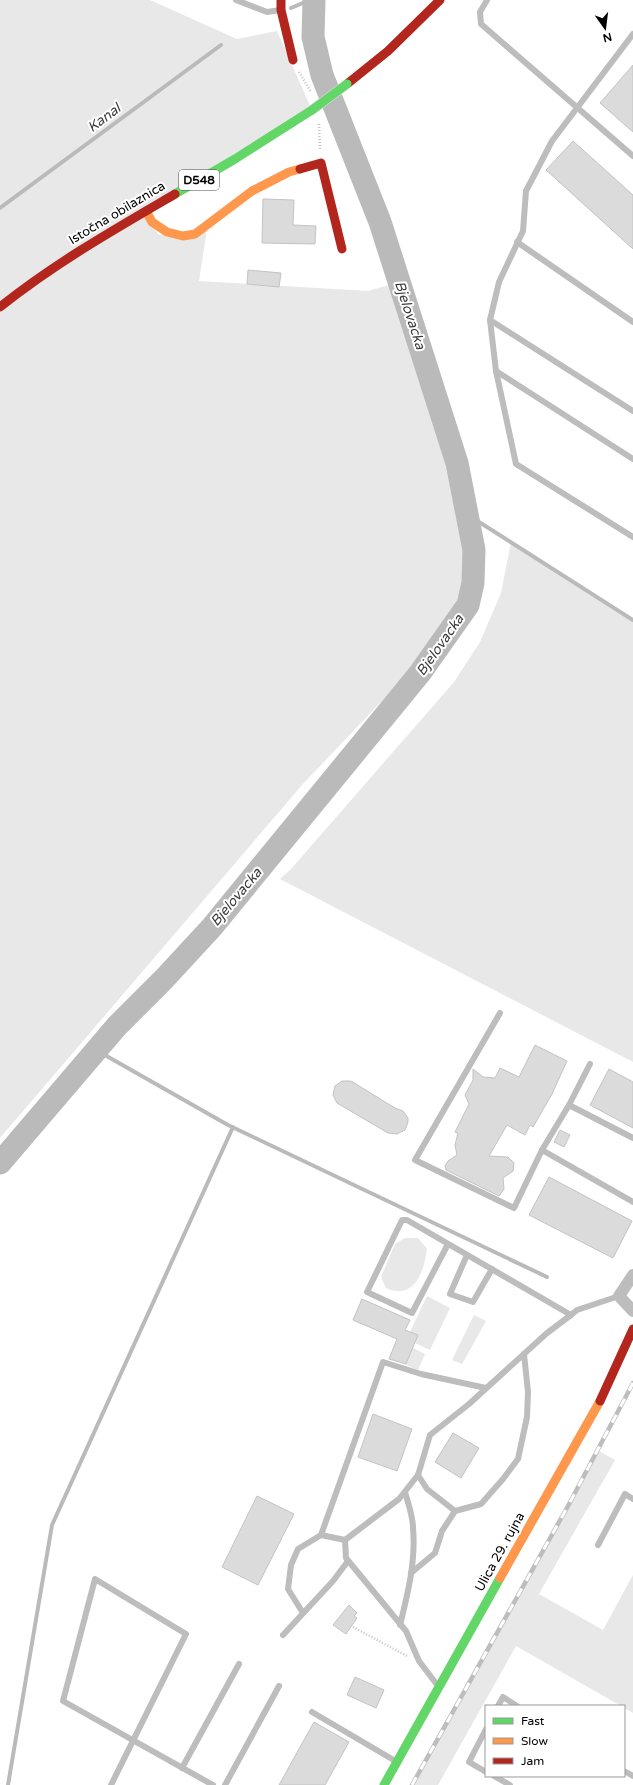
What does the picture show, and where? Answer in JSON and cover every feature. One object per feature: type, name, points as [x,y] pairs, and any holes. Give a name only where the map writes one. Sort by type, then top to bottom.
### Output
[{"type":"street","points":[[281,0],[281,10],[293,60]]},
{"type":"street","name":"Istočna obilaznica","points":[[0,307],[34,280],[146,211],[235,159],[312,110],[388,51],[440,0]]},
{"type":"street","points":[[146,211],[152,222],[167,232],[183,236],[196,234],[235,203],[259,187],[289,172],[321,163],[342,249]]},
{"type":"street","points":[[633,1275],[619,1296],[633,1311]]},
{"type":"street","name":"Ulica 29. rujna","points":[[384,1785],[607,1388],[633,1330]]},
{"type":"lane","points":[[236,0],[267,12],[281,10]]},
{"type":"lane","points":[[487,0],[480,12],[481,24],[633,156]]},
{"type":"lane","points":[[633,34],[552,141],[526,191],[523,231],[499,282],[490,320],[496,371],[516,464],[633,537]]},
{"type":"lane","points":[[517,242],[633,322]]},
{"type":"lane","points":[[490,320],[633,411]]},
{"type":"lane","points":[[496,371],[633,459]]},
{"type":"lane","points":[[500,1013],[414,1160],[514,1208],[542,1150],[569,1105],[590,1064]]},
{"type":"lane","points":[[569,1105],[633,1138]]},
{"type":"lane","points":[[542,1150],[633,1202]]},
{"type":"lane","points":[[448,1244],[412,1313],[367,1292],[402,1220],[407,1220],[571,1315]]},
{"type":"lane","points":[[467,1255],[450,1294],[473,1302],[492,1269]]},
{"type":"lane","points":[[321,1535],[345,1540],[399,1498],[418,1475],[430,1435],[577,1310],[619,1296]]},
{"type":"lane","points":[[411,1573],[434,1553],[442,1531],[455,1511],[481,1504],[503,1480],[518,1459],[527,1417],[528,1392],[524,1354]]},
{"type":"lane","points":[[303,1613],[288,1589],[291,1565],[298,1549],[321,1535],[383,1362],[421,1374],[486,1388]]},
{"type":"lane","points":[[418,1475],[427,1489],[455,1511]]},
{"type":"lane","points":[[400,1625],[411,1573],[414,1527],[405,1492]]},
{"type":"lane","points":[[598,1545],[625,1494],[633,1499]]},
{"type":"lane","points":[[345,1540],[346,1558],[406,1631],[422,1664],[439,1687]]},
{"type":"lane","points":[[283,1635],[333,1581],[348,1560]]},
{"type":"lane","points":[[111,1785],[133,1741],[186,1634],[95,1579],[62,1701],[133,1741],[214,1785]]},
{"type":"lane","points":[[182,1768],[239,1664]]},
{"type":"lane","points":[[225,1785],[279,1686]]},
{"type":"lane","points":[[499,1705],[503,1697],[515,1705]]},
{"type":"lane","points":[[312,1712],[397,1762]]},
{"type":"lane","points":[[485,1731],[469,1762],[485,1771]]},
{"type":"lane","points":[[496,1777],[510,1785]]},
{"type":"path","points":[[353,1627],[422,1664]]},
{"type":"shaded area","points":[[0,0],[150,0],[237,39],[277,31],[312,110],[142,213],[159,235],[207,229],[199,281],[368,291],[400,282],[457,463],[474,550],[473,583],[468,605],[454,625],[302,785],[0,1138]]},
{"type":"shaded area","points":[[511,542],[633,620],[633,1062],[280,879],[291,869],[454,682],[480,642],[501,593]]},
{"type":"shaded area","points":[[405,1238],[418,1238],[427,1249],[426,1258],[416,1282],[404,1291],[396,1291],[386,1288],[381,1277],[395,1244]]},
{"type":"shaded area","points":[[427,1296],[450,1308],[430,1350],[415,1343],[418,1335],[410,1332]]},
{"type":"shaded area","points":[[474,1315],[486,1321],[462,1364],[452,1360]]},
{"type":"shaded area","points":[[413,1348],[425,1354],[418,1370],[406,1365]]},
{"type":"shaded area","points":[[597,1450],[615,1460],[539,1594],[603,1630],[633,1575],[633,1713],[625,1709],[625,1705],[619,1705],[516,1646],[438,1785],[414,1785]]},
{"type":"building","points":[[633,65],[633,132],[600,103]]},
{"type":"building","points":[[573,141],[633,195],[633,249],[546,170]]},
{"type":"building","points":[[263,199],[294,200],[293,225],[316,226],[315,244],[262,243]]},
{"type":"building","points":[[248,270],[281,273],[279,287],[247,284]]},
{"type":"building","points":[[535,1045],[567,1061],[552,1094],[533,1127],[530,1125],[525,1135],[507,1125],[489,1156],[508,1157],[514,1163],[513,1171],[503,1178],[504,1189],[499,1196],[446,1170],[445,1166],[448,1161],[457,1155],[455,1145],[458,1133],[455,1132],[469,1104],[465,1095],[473,1080],[473,1069],[483,1077],[495,1078],[500,1068],[519,1077]]},
{"type":"building","points":[[609,1069],[633,1082],[633,1128],[590,1105]]},
{"type":"building","points":[[342,1081],[351,1081],[395,1108],[403,1111],[408,1118],[405,1130],[397,1134],[388,1133],[337,1103],[333,1095],[334,1090],[335,1086]]},
{"type":"building","points":[[560,1130],[570,1135],[564,1147],[554,1142]]},
{"type":"building","points":[[549,1177],[632,1221],[613,1258],[529,1215]]},
{"type":"building","points":[[362,1299],[410,1320],[405,1330],[418,1335],[406,1364],[389,1359],[397,1339],[353,1320]]},
{"type":"building","points":[[373,1414],[412,1429],[397,1471],[358,1457]]},
{"type":"building","points":[[453,1433],[479,1448],[461,1478],[435,1462]]},
{"type":"building","points":[[257,1496],[294,1514],[258,1585],[222,1567]]},
{"type":"building","points":[[349,1605],[357,1613],[354,1616],[357,1618],[346,1634],[333,1625]]},
{"type":"building","points":[[355,1677],[384,1690],[376,1708],[347,1695]]},
{"type":"building","points":[[314,1722],[349,1742],[325,1785],[279,1785]]},
{"type":"waterway","points":[[291,8],[310,0]]},
{"type":"waterway","name":"Bjelovacka","points":[[0,1163],[117,1026],[164,979],[212,927],[420,673],[468,605],[473,583],[474,550],[457,463],[380,222],[322,75],[313,37],[314,0]]},
{"type":"waterway","name":"Kanal","points":[[0,208],[221,45]]},
{"type":"waterway","points":[[468,515],[633,620]]},
{"type":"waterway","points":[[96,1050],[228,1125],[547,1277]]},
{"type":"waterway","points":[[8,1785],[52,1525],[233,1127]]},
{"type":"railway","points":[[412,1785],[568,1506],[633,1383]]},
{"type":"traffic: fast","points":[[312,110],[347,84]]},
{"type":"traffic: fast","points":[[175,194],[235,159],[312,110]]},
{"type":"traffic: fast","points":[[384,1785],[500,1578]]},
{"type":"traffic: slow","points":[[146,211],[152,222],[167,232],[183,236],[195,234],[252,191],[289,172],[300,169]]},
{"type":"traffic: slow","points":[[500,1578],[600,1401]]},
{"type":"traffic: jam","points":[[281,0],[281,10],[293,60]]},
{"type":"traffic: jam","points":[[347,84],[388,51],[440,0]]},
{"type":"traffic: jam","points":[[300,169],[321,163],[342,249]]},
{"type":"traffic: jam","points":[[0,307],[64,261],[175,194]]},
{"type":"traffic: jam","points":[[600,1401],[633,1329]]}]
